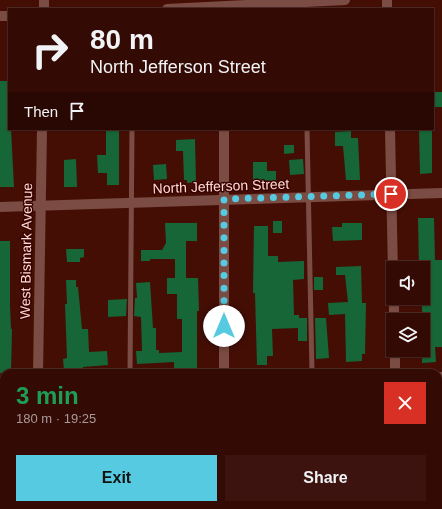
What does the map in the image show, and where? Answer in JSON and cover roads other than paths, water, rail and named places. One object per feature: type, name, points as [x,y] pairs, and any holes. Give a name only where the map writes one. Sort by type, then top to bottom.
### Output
[{"type":"street","points":[[181,8],[224,5],[305,6],[346,0]]},
{"type":"street","name":"West Bismark Avenue","points":[[38,369],[42,130]]},
{"type":"street","points":[[224,130],[224,369]]},
{"type":"street","points":[[390,130],[393,261]]},
{"type":"street","name":"North Jefferson Street","points":[[0,207],[442,193]]},
{"type":"street","points":[[395,357],[395,369]]},
{"type":"lane","points":[[130,369],[132,130]]},
{"type":"lane","points":[[307,130],[312,369]]}]
